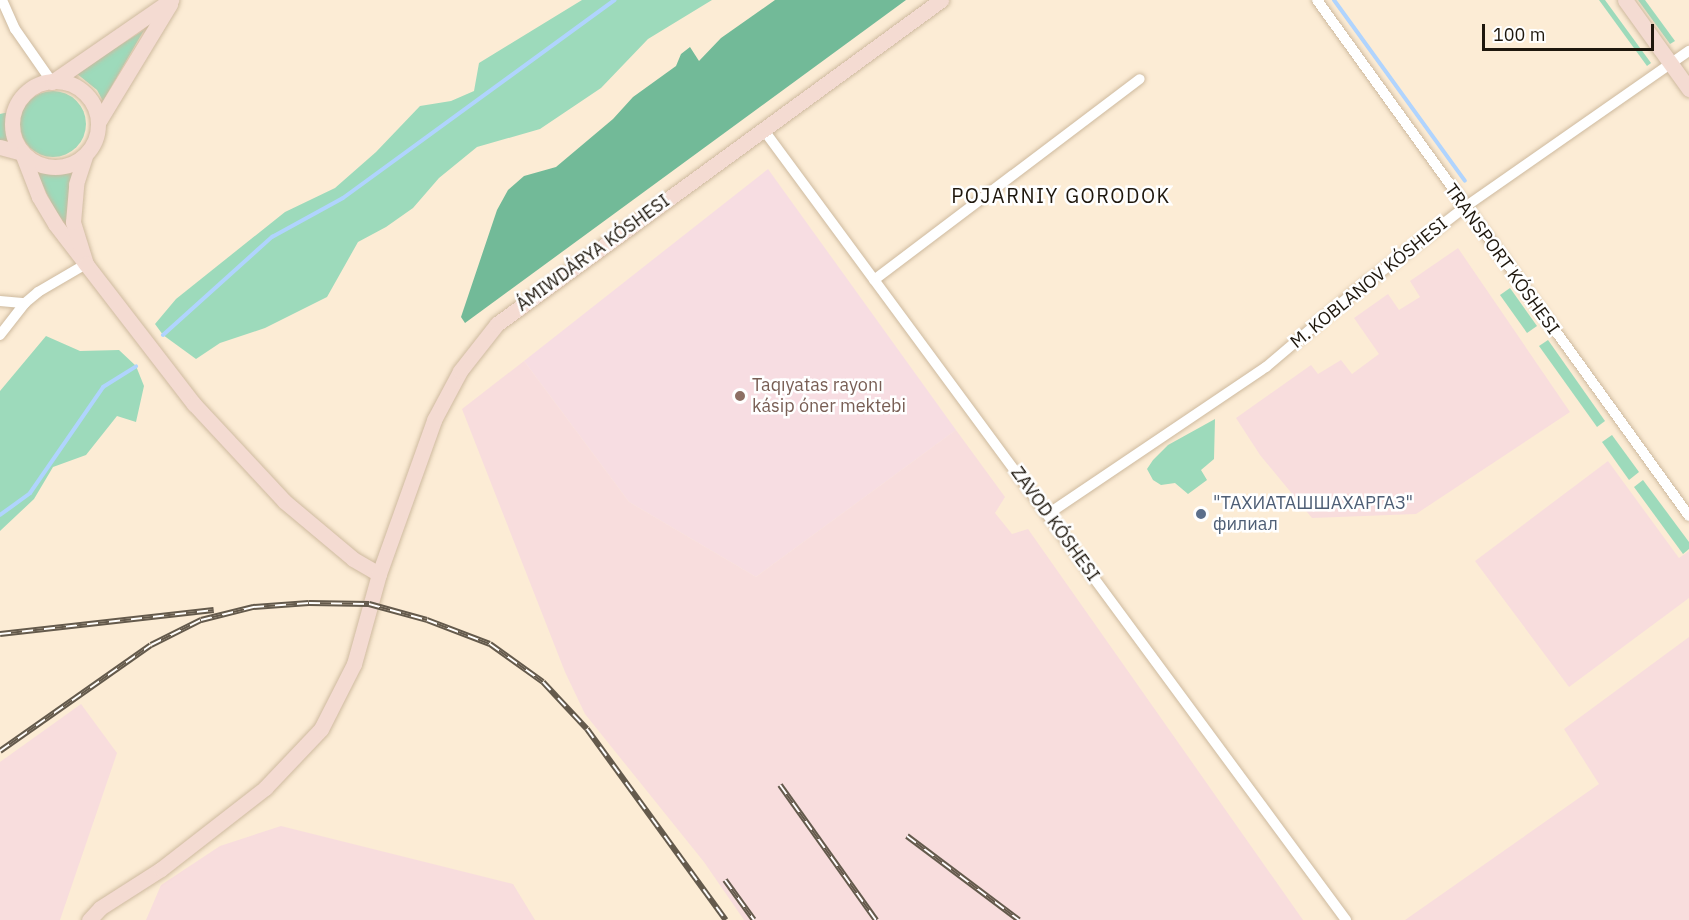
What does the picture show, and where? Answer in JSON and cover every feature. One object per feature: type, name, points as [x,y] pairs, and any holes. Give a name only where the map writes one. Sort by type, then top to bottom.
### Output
[{"type":"street","points":[[2,0],[15,28],[52,81],[72,85],[88,97],[96,108],[99,122]]},
{"type":"street","points":[[172,0],[52,81],[31,89],[16,106],[13,130],[50,215],[194,404],[284,501],[353,559],[379,574]]},
{"type":"street","points":[[0,147],[22,153],[47,167],[74,164],[85,156],[93,146],[99,122],[172,0]]},
{"type":"street","name":"ÁMIWDÁRYA KÓSHESI","points":[[89,920],[100,908],[161,869],[265,788],[321,729],[354,664],[369,604],[434,420],[460,371],[497,324],[941,0]]},
{"type":"street","name":"TRANSPORT KÓSHESI","points":[[1317,0],[1689,516]]},
{"type":"street","points":[[1625,0],[1689,89]]},
{"type":"street","name":"M. KOBLANOV KÓSHESI","points":[[1048,514],[1266,367],[1352,294],[1465,207],[1689,51]]},
{"type":"street","points":[[874,279],[1140,79]]},
{"type":"street","points":[[0,110],[16,106]]},
{"type":"street","name":"ZAVOD KÓSHESI","points":[[763,129],[1346,920]]},
{"type":"street","points":[[85,156],[76,184],[74,222],[86,264]]},
{"type":"street","points":[[0,335],[25,303],[38,292],[86,264]]},
{"type":"street","points":[[0,301],[25,303]]},
{"type":"shaded area","name":"Taqıyatas rayonı kásip óner mektebi","points":[[768,169],[956,430],[756,577],[629,502],[524,361]]},
{"type":"shaded area","points":[[1458,248],[1570,412],[1416,514],[1312,518],[1260,455],[1236,418],[1311,365],[1318,374],[1341,360],[1352,374],[1379,354],[1354,318],[1388,294],[1399,310],[1420,297],[1410,281]]},
{"type":"shaded area","points":[[524,361],[629,502],[756,577],[956,430],[1005,497],[995,513],[1012,534],[1028,529],[1303,920],[744,920],[704,862],[585,714],[565,672],[462,409]]},
{"type":"shaded area","points":[[1608,461],[1679,558],[1689,551],[1689,598],[1569,687],[1475,561]]},
{"type":"shaded area","points":[[1689,637],[1689,920],[1405,920],[1599,784],[1564,729]]},
{"type":"shaded area","points":[[81,704],[117,753],[60,920],[0,920],[0,762]]},
{"type":"shaded area","points":[[281,826],[513,884],[535,920],[146,920],[161,885],[220,846]]},
{"type":"green space","points":[[582,0],[712,0],[648,39],[601,88],[540,129],[477,147],[439,178],[413,208],[386,227],[358,242],[327,297],[265,328],[220,343],[196,359],[163,335],[155,324],[176,299],[221,263],[285,212],[335,188],[376,152],[420,106],[451,101],[474,91],[479,63]]},
{"type":"green space","points":[[775,0],[906,0],[465,323],[461,317],[497,210],[508,190],[524,176],[556,167],[613,119],[633,97],[676,66],[681,54],[690,47],[699,61],[721,38]]},
{"type":"green space","points":[[1599,0],[1605,0],[1651,63],[1647,66]]},
{"type":"green space","points":[[1638,0],[1645,0],[1675,41],[1670,44]]},
{"type":"green space","points":[[144,30],[103,101],[97,90],[76,73]]},
{"type":"green space","points":[[47,91],[59,91],[71,96],[81,106],[86,124],[84,137],[71,152],[59,157],[47,157],[35,152],[25,142],[20,130],[20,118],[25,106],[35,96]]},
{"type":"green space","points":[[9,112],[8,136],[11,145],[0,142],[0,114]]},
{"type":"green space","points":[[35,170],[51,174],[74,171],[69,229],[55,210]]},
{"type":"green space","points":[[1510,288],[1537,326],[1527,333],[1500,295]]},
{"type":"green space","points":[[46,336],[80,351],[119,350],[136,366],[144,386],[136,422],[117,416],[86,455],[53,467],[34,499],[0,531],[0,391]]},
{"type":"green space","points":[[1548,340],[1605,421],[1597,427],[1539,346]]},
{"type":"green space","points":[[1215,419],[1214,459],[1201,470],[1207,480],[1188,494],[1175,483],[1161,485],[1153,480],[1147,469],[1168,445]]},
{"type":"green space","points":[[1612,435],[1639,472],[1629,480],[1602,442]]},
{"type":"green space","points":[[1643,480],[1689,542],[1689,549],[1683,554],[1634,487]]},
{"type":"waterway","points":[[163,335],[272,237],[343,198],[615,0]]},
{"type":"waterway","points":[[1334,0],[1465,181]]},
{"type":"waterway","points":[[0,515],[30,493],[103,387],[136,366]]},
{"type":"railway","points":[[0,751],[151,645],[201,620],[253,607],[309,603],[369,604],[427,620],[490,644],[543,682],[587,729],[726,920]]},
{"type":"railway","points":[[0,634],[214,610]]},
{"type":"railway","points":[[780,785],[876,920]]},
{"type":"railway","points":[[907,836],[1019,920]]},
{"type":"railway","points":[[725,880],[754,920]]},
{"type":"place","name":"Taqıyatas rayonı kásip óner mektebi","points":[[740,396]]},
{"type":"place","name":"\"ТАХИАТАШШАХАРГАЗ\" филиал","points":[[1201,514]]},
{"type":"district","name":"POJARNIY GORODOK","points":[[1061,195]]}]
